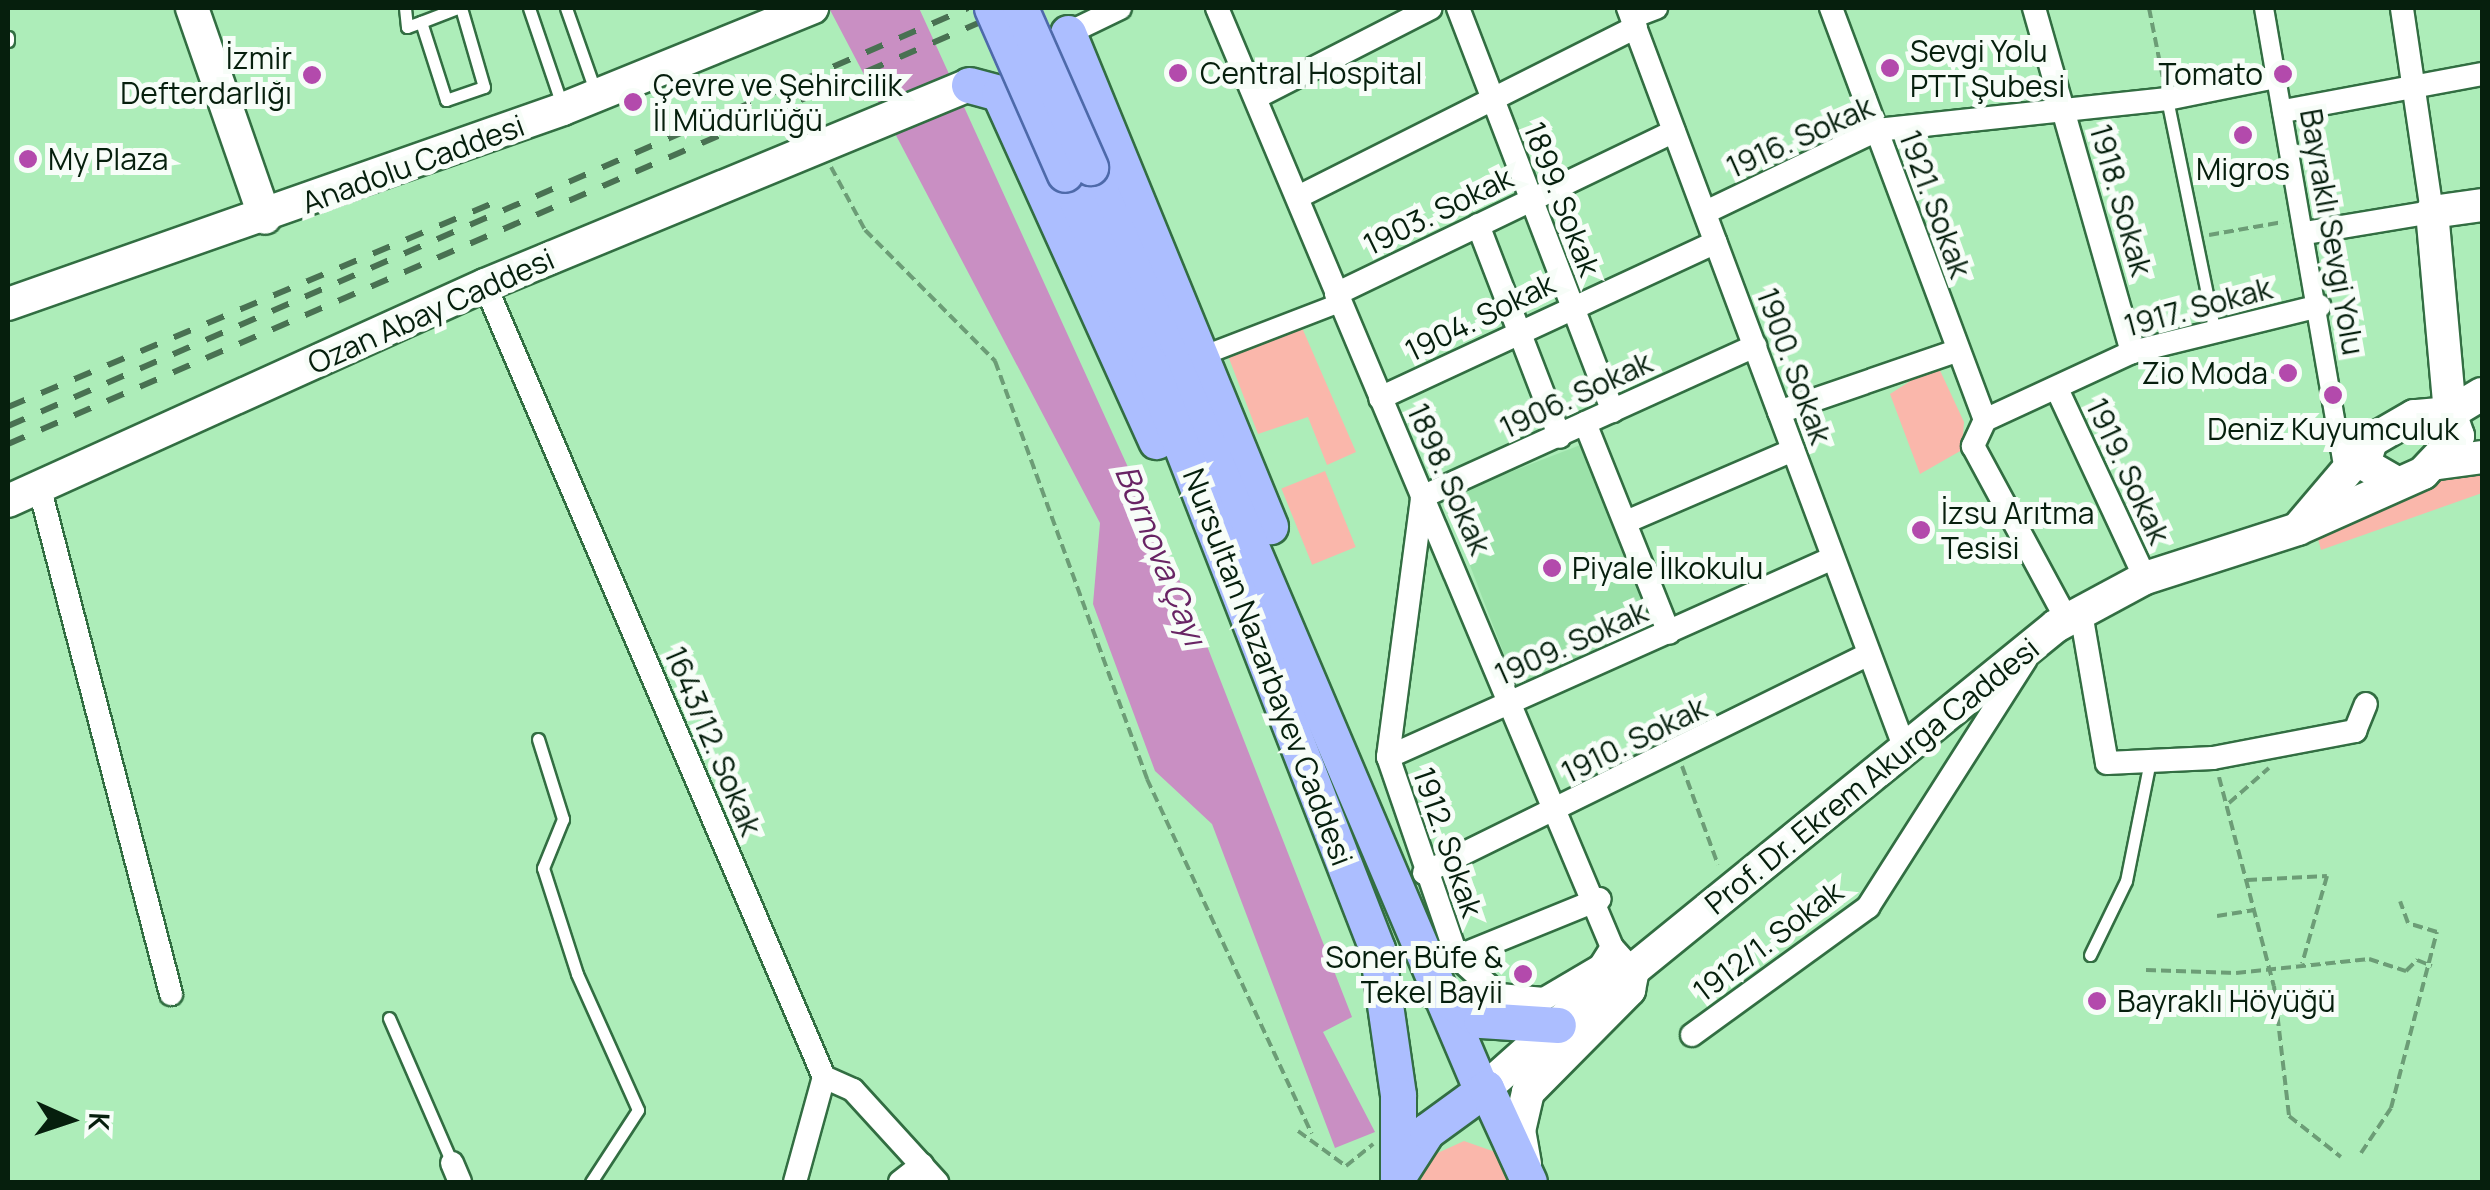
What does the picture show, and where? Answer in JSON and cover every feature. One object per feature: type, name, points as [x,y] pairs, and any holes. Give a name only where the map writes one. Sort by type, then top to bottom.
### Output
[{"type":"main road","points":[[192,8],[265,218]]},
{"type":"main road","name":"Anadolu Caddesi","points":[[8,304],[265,218],[563,109],[812,8]]},
{"type":"main road","points":[[992,8],[1077,170]]},
{"type":"main road","points":[[1020,8],[1077,170]]},
{"type":"main road","points":[[1068,32],[1202,356],[1289,582],[1296,639]]},
{"type":"main road","points":[[969,85],[999,94],[1157,443],[1229,567]]},
{"type":"main road","name":"Ozan Abay Caddesi","points":[[8,500],[484,286],[969,85]]},
{"type":"main road","name":"Nursultan Nazarbayev Caddesi","points":[[1077,170],[1377,949],[1398,1094],[1398,1181]]},
{"type":"main road","name":"Nursultan Nazarbayev Caddesi","points":[[1077,170],[1296,639],[1438,994],[1529,1177]]},
{"type":"main road","points":[[2463,420],[2432,212],[2482,204]]},
{"type":"main road","points":[[2439,463],[2482,394]]},
{"type":"main road","points":[[2298,528],[2353,460],[2414,416],[2463,420]]},
{"type":"main road","name":"Prof. Dr. Ekrem Akurga Caddesi","points":[[1484,1090],[1612,974],[1623,958],[1728,893],[1904,746],[2074,616],[2146,578],[2298,528],[2439,463],[2482,457]]},
{"type":"main road","points":[[2353,460],[2394,481]]},
{"type":"main road","points":[[1529,1177],[1519,1132],[1528,1092],[1629,990],[1623,958]]},
{"type":"main road","points":[[1438,994],[1481,1020],[1558,1025]]},
{"type":"main road","points":[[1398,1181],[1427,1131],[1484,1090]]},
{"type":"street","points":[[969,85],[1120,8]]},
{"type":"street","name":"1898. Sokak","points":[[1217,8],[1300,196],[1337,298],[1422,498],[1623,958]]},
{"type":"street","points":[[1257,97],[1431,8]]},
{"type":"street","name":"1899. Sokak","points":[[1458,8],[1613,411]]},
{"type":"street","points":[[1300,196],[1492,100],[1632,17],[1656,8]]},
{"type":"street","name":"1921. Sokak","points":[[1831,8],[1956,352],[1985,420]]},
{"type":"street","name":"1918. Sokak","points":[[2034,8],[2132,352]]},
{"type":"street","name":"Bayraklı Sevgi Yolu","points":[[2264,8],[2319,306],[2353,460]]},
{"type":"street","points":[[2304,226],[2432,212],[2402,8]]},
{"type":"street","name":"1900. Sokak","points":[[1632,17],[1904,746]]},
{"type":"street","points":[[2284,112],[2416,90],[2482,74]]},
{"type":"street","name":"1916. Sokak","points":[[1706,212],[1877,130],[2168,99],[2276,77]]},
{"type":"street","name":"1903. Sokak","points":[[1337,298],[1674,131]]},
{"type":"street","points":[[1478,225],[1560,437]]},
{"type":"street","name":"1904. Sokak","points":[[1380,398],[1716,242]]},
{"type":"street","name":"1643/12. Sokak","points":[[484,286],[824,1077]]},
{"type":"street","points":[[1202,356],[1337,298]]},
{"type":"street","name":"1917. Sokak","points":[[1985,420],[2057,390],[2132,352],[2319,306]]},
{"type":"street","name":"1906. Sokak","points":[[1422,498],[1755,346]]},
{"type":"street","points":[[1780,412],[1956,352]]},
{"type":"street","name":"1919. Sokak","points":[[2057,390],[2146,578]]},
{"type":"street","points":[[1985,420],[1973,446],[2074,616],[2100,757],[2149,766],[2355,731],[2366,704]]},
{"type":"street","points":[[1585,424],[1669,633]]},
{"type":"street","points":[[1626,522],[1794,450]]},
{"type":"street","points":[[40,486],[171,994]]},
{"type":"street","name":"1912. Sokak","points":[[1422,498],[1388,757],[1424,873],[1457,957],[1499,994],[1544,999],[1600,966],[1623,958]]},
{"type":"street","name":"1909. Sokak","points":[[1388,757],[1833,558]]},
{"type":"street","name":"1912/1. Sokak","points":[[1692,1035],[1868,907],[2038,640]]},
{"type":"street","name":"1910. Sokak","points":[[1424,873],[1678,754],[1867,655]]},
{"type":"street","points":[[1457,957],[1600,899]]},
{"type":"street","points":[[795,1182],[824,1077],[854,1090],[929,1174],[900,1182]]},
{"type":"lane","points":[[402,8],[407,27],[460,8],[484,87],[446,100],[421,22]]},
{"type":"lane","points":[[529,8],[563,109]]},
{"type":"lane","points":[[566,8],[597,96]]},
{"type":"lane","points":[[2168,99],[2215,333]]},
{"type":"lane","points":[[538,738],[563,819],[543,868],[577,974],[638,1110],[591,1182]]},
{"type":"lane","points":[[2090,955],[2126,881],[2149,766]]},
{"type":"lane","points":[[389,1018],[456,1173]]},
{"type":"path","points":[[2149,8],[2168,99]]},
{"type":"path","points":[[819,146],[865,230],[995,362],[1148,779],[1312,1134],[1346,1166],[1380,1138]]},
{"type":"path","points":[[2194,238],[2304,226]]},
{"type":"path","points":[[1678,754],[1728,893]]},
{"type":"path","points":[[2213,758],[2271,970],[2289,1116],[2341,1157]]},
{"type":"path","points":[[2227,804],[2256,786],[2272,758]]},
{"type":"path","points":[[2247,880],[2326,876],[2302,964]]},
{"type":"path","points":[[2361,1153],[2390,1108],[2432,966],[2437,932],[2408,923],[2400,901]]},
{"type":"path","points":[[2217,916],[2255,910]]},
{"type":"path","points":[[2146,970],[2271,970],[2302,964],[2432,966]]},
{"type":"path","points":[[1298,1131],[1312,1134]]},
{"type":"shaded area","points":[[1300,323],[1356,452],[1327,465],[1308,417],[1258,434],[1227,353]]},
{"type":"shaded area","points":[[1937,364],[1964,422],[1962,450],[1920,474],[1890,394]]},
{"type":"shaded area","name":"Piyale İlkokulu","points":[[1583,444],[1656,634],[1517,688],[1444,497]]},
{"type":"shaded area","points":[[2482,467],[2482,493],[2321,550],[2317,535],[2408,484]]},
{"type":"shaded area","points":[[1325,471],[1356,547],[1312,565],[1281,489]]},
{"type":"shaded area","points":[[1464,1141],[1498,1153],[1512,1182],[1420,1182],[1431,1156]]},
{"type":"water","name":"Bornova Çayı","points":[[829,8],[919,8],[1193,610],[1352,1017],[1323,1032],[1375,1132],[1335,1148],[1212,824],[1155,771],[1093,604],[1100,523]]},
{"type":"railway","points":[[8,426],[968,8]]},
{"type":"railway","points":[[8,444],[1013,8]]},
{"type":"railway","points":[[8,407],[498,201]]},
{"type":"place","name":"Sevgi Yolu PTT Şubesi","points":[[1890,68]]},
{"type":"place","name":"Central Hospital","points":[[1178,73]]},
{"type":"place","name":"Tomato","points":[[2283,74]]},
{"type":"place","name":"İzmir Defterdarlığı","points":[[312,75]]},
{"type":"place","name":"Çevre ve Şehircilik İl Müdürlüğü","points":[[633,102]]},
{"type":"place","name":"Migros","points":[[2243,135]]},
{"type":"place","name":"My Plaza","points":[[28,159]]},
{"type":"place","name":"Zio Moda","points":[[2288,373]]},
{"type":"place","name":"Deniz Kuyumculuk","points":[[2333,395]]},
{"type":"place","name":"İzsu Arıtma Tesisi","points":[[1921,530]]},
{"type":"place","name":"Piyale İlkokulu","points":[[1552,568]]},
{"type":"place","name":"Soner Büfe & Tekel Bayii","points":[[1523,974]]},
{"type":"place","name":"Bayraklı Höyüğü","points":[[2097,1001]]}]
